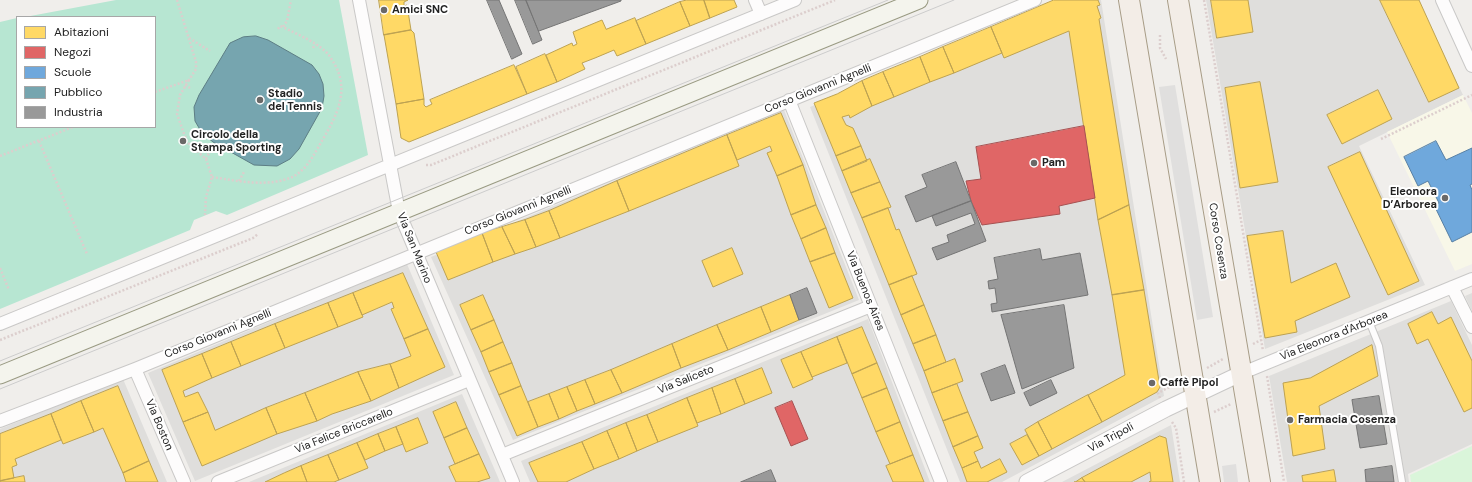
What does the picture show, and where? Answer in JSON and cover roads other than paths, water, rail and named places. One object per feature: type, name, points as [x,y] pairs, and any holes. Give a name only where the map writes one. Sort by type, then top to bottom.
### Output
[{"type":"main road","points":[[0,375],[919,0]]},
{"type":"main road","points":[[1129,0],[1210,482]]},
{"type":"main road","name":"Corso Cosenza","points":[[1178,0],[1240,374],[1260,482]]},
{"type":"street","name":"Via San Marino","points":[[359,0],[400,212],[415,253],[513,482]]},
{"type":"street","points":[[755,0],[761,14]]},
{"type":"street","points":[[0,324],[795,0]]},
{"type":"street","name":"Corso Giovanni Agnelli","points":[[0,421],[135,369],[1035,0]]},
{"type":"street","points":[[1442,0],[1472,66]]},
{"type":"street","name":"Via Buenos Aires","points":[[789,100],[941,482]]},
{"type":"street","name":"Via Eleonora d'Arborea","points":[[1194,384],[1240,374],[1472,279]]},
{"type":"street","points":[[1452,288],[1472,327]]},
{"type":"street","name":"Via Saliceto","points":[[502,455],[871,306]]},
{"type":"street","name":"Via Boston","points":[[135,369],[184,482]]},
{"type":"street","name":"Via Felice Briccarello","points":[[218,482],[469,380]]},
{"type":"street","name":"Via Tripoli","points":[[1027,482],[1194,384]]},
{"type":"lane","points":[[1370,321],[1379,346],[1402,482]]},
{"type":"tram line","points":[[0,361],[888,0]]},
{"type":"tram line","points":[[0,389],[954,0]]},
{"type":"place","name":"Amici SNC","points":[[384,10]]},
{"type":"place","name":"Stadio del Tennis","points":[[260,100]]},
{"type":"place","name":"Circolo della Stampa Sporting","points":[[183,141]]},
{"type":"place","name":"Pam","points":[[1034,163]]},
{"type":"place","name":"Eleonora D’Arborea","points":[[1445,198]]},
{"type":"place","name":"Caffè Pipol","points":[[1152,383]]},
{"type":"place","name":"Farmacia Cosenza","points":[[1290,420]]}]
